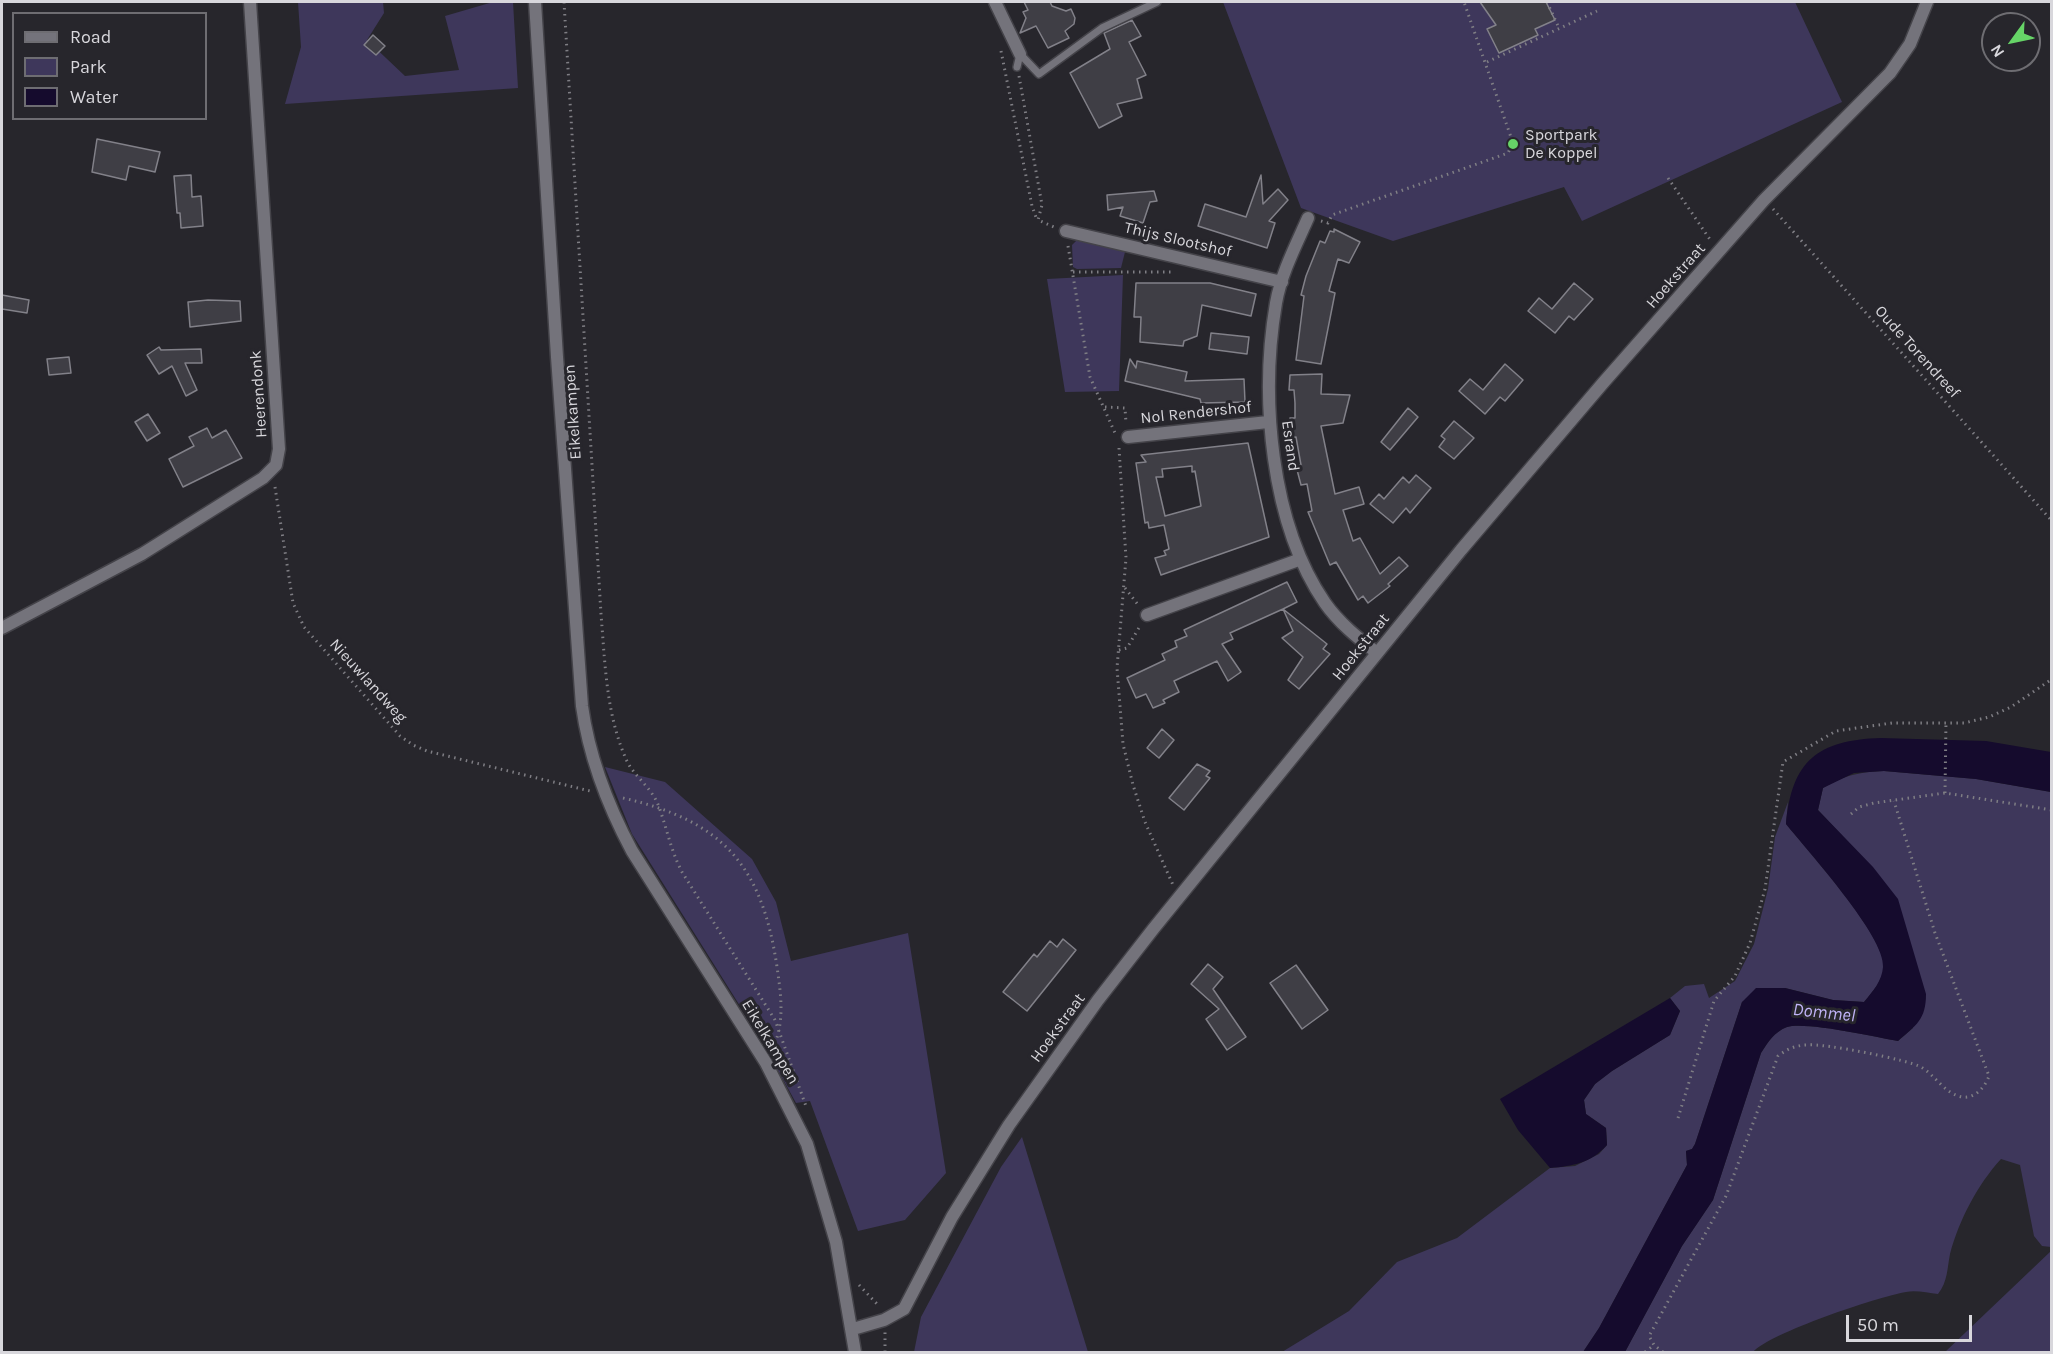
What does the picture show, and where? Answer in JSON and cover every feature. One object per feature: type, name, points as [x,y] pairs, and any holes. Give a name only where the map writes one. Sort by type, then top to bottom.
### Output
[{"type":"street","name":"Heerendonk","points":[[250,2],[279,449],[276,465],[268,474]]},
{"type":"street","name":"Eikelkampen","points":[[535,2],[582,706],[590,747],[606,795],[632,851],[766,1063],[802,1134],[829,1212],[853,1329],[855,1353]]},
{"type":"street","points":[[995,2],[1020,54]]},
{"type":"street","name":"Hoekstraat","points":[[853,1329],[884,1320],[904,1309],[952,1217],[1009,1125],[1098,1000],[1377,653],[1603,383],[1764,200],[1890,73],[1910,44],[1927,2]]},
{"type":"street","name":"Esrand","points":[[1308,218],[1276,303],[1268,422],[1283,504],[1312,581],[1336,618],[1377,653]]},
{"type":"street","name":"Thijs Slootshof","points":[[1066,231],[1282,282]]},
{"type":"street","name":"Nol Rendershof","points":[[1123,440],[1268,422]]},
{"type":"street","points":[[2,628],[142,554],[268,474]]},
{"type":"street","points":[[1147,615],[1302,559]]},
{"type":"lane","points":[[1020,54],[1039,74],[1102,28],[1157,2]]},
{"type":"lane","points":[[1017,67],[1020,54]]},
{"type":"path","name":"Eikelkampen","points":[[564,2],[601,615],[609,703],[626,760],[648,785],[659,807]]},
{"type":"path","points":[[1308,218],[1328,223],[1332,215],[1508,153],[1513,143],[1464,2]]},
{"type":"path","points":[[1547,2],[1559,28]]},
{"type":"path","points":[[1486,62],[1597,11]]},
{"type":"path","points":[[1001,50],[1032,206],[1038,220],[1066,231],[1090,377],[1123,440]]},
{"type":"path","points":[[1017,67],[1042,205],[1038,220]]},
{"type":"path","points":[[1668,178],[1718,252]]},
{"type":"path","name":"Oude Torendreef","points":[[1764,200],[2052,521]]},
{"type":"path","points":[[1073,272],[1180,272]]},
{"type":"path","points":[[1105,407],[1125,408],[1123,440],[1126,558],[1117,668],[1124,744],[1130,774],[1145,822],[1179,897]]},
{"type":"path","name":"Nieuwlandweg","points":[[268,474],[276,488],[293,603],[304,627],[400,736],[427,751],[606,795]]},
{"type":"path","points":[[1678,1118],[1714,1001],[1735,976],[1750,943],[1765,889],[1783,762],[1836,731],[1892,723],[1946,721],[1964,723],[1995,714],[2028,697],[2052,679]]},
{"type":"path","points":[[1945,793],[1946,721]]},
{"type":"path","points":[[1851,814],[1859,807],[1945,793],[2052,810]]},
{"type":"path","name":"Eikelkampen","points":[[606,795],[659,807],[697,824],[736,858],[756,887],[766,912],[781,997],[780,1032]]},
{"type":"path","points":[[1664,1353],[1653,1345],[1649,1336],[1726,1196],[1778,1056],[1785,1051],[1806,1045],[1842,1048],[1920,1066],[1949,1092],[1968,1097],[1985,1086],[1989,1076],[1935,933],[1894,801]]},
{"type":"path","points":[[1645,1353],[1653,1345]]},
{"type":"green space","points":[[298,2],[383,2],[384,13],[367,40],[405,76],[459,70],[445,16],[493,2],[513,2],[518,88],[285,104],[301,47]]},
{"type":"green space","name":"Sportpark De Koppel","points":[[1223,2],[1795,2],[1842,102],[1582,221],[1564,187],[1393,241],[1301,208]]},
{"type":"green space","points":[[1078,239],[1125,252],[1121,268],[1077,269],[1073,267],[1072,245]]},
{"type":"green space","points":[[1123,275],[1119,391],[1065,392],[1047,279]]},
{"type":"green space","points":[[605,767],[665,782],[752,859],[776,902],[791,961],[908,933],[946,1173],[905,1220],[858,1231],[810,1101],[796,1103],[762,1041],[632,834]]},
{"type":"green space","points":[[1884,771],[1976,779],[2051,792],[2051,1247],[2042,1246],[2034,1236],[2020,1165],[2001,1159],[1977,1191],[1964,1216],[1950,1254],[1945,1280],[1938,1294],[1910,1291],[1872,1301],[1780,1335],[1753,1352],[1625,1352],[1682,1246],[1713,1200],[1761,1053],[1772,1038],[1787,1027],[1809,1026],[1898,1041],[1913,1028],[1848,842],[1818,810],[1823,788],[1852,775]]},
{"type":"green space","points":[[1788,802],[1786,824],[1843,893],[1872,934],[1881,952],[1884,966],[1882,976],[1864,1002],[1833,1000],[1785,988],[1742,1002],[1695,1144],[1692,1149],[1686,1151],[1687,1165],[1599,1328],[1583,1352],[1282,1352],[1349,1311],[1397,1262],[1457,1238],[1550,1168],[1575,1166],[1599,1154],[1607,1145],[1606,1128],[1586,1114],[1584,1100],[1595,1084],[1612,1071],[1670,1035],[1680,1011],[1670,998],[1685,986],[1704,984],[1709,998],[1735,981],[1754,944],[1768,889],[1775,837]]},
{"type":"green space","points":[[1022,1137],[1088,1352],[914,1352],[921,1317],[1001,1167]]},
{"type":"green space","points":[[2051,1251],[2051,1352],[1945,1352]]},
{"type":"water","name":"Dommel","points":[[1881,738],[1986,741],[2051,752],[2051,792],[1976,779],[1884,771],[1854,773],[1823,788],[1818,810],[1873,867],[1898,899],[1926,994],[1922,1016],[1915,1026],[1898,1041],[1809,1026],[1787,1027],[1775,1035],[1761,1053],[1713,1200],[1682,1246],[1625,1352],[1583,1352],[1599,1328],[1687,1165],[1686,1151],[1692,1149],[1695,1144],[1742,1002],[1756,988],[1785,988],[1833,1000],[1864,1002],[1879,981],[1883,967],[1881,953],[1872,936],[1843,894],[1786,824],[1794,784],[1812,758],[1824,749],[1840,743]]},
{"type":"water","points":[[1670,998],[1680,1011],[1670,1035],[1612,1071],[1595,1084],[1584,1100],[1586,1114],[1606,1128],[1607,1145],[1595,1156],[1581,1163],[1550,1168],[1518,1130],[1500,1099]]},
{"type":"building","points":[[1024,2],[1050,2],[1052,6],[1066,11],[1071,9],[1075,18],[1074,24],[1065,31],[1069,38],[1048,48],[1036,26],[1020,33],[1026,18],[1023,12],[1028,10]]},
{"type":"building","points":[[1480,2],[1546,2],[1555,20],[1535,29],[1538,35],[1499,53],[1487,29],[1496,25]]},
{"type":"building","points":[[1132,20],[1141,36],[1129,42],[1146,75],[1137,79],[1142,98],[1117,104],[1122,116],[1099,128],[1070,73],[1110,49],[1104,33]]},
{"type":"building","points":[[373,35],[385,46],[376,55],[364,45]]},
{"type":"building","points":[[97,139],[160,152],[155,172],[129,166],[126,180],[92,172]]},
{"type":"building","points":[[191,175],[192,197],[201,196],[203,226],[181,228],[180,213],[177,213],[174,176]]},
{"type":"building","points":[[1261,175],[1263,204],[1278,189],[1288,200],[1269,221],[1275,223],[1267,248],[1198,226],[1205,204],[1246,217]]},
{"type":"building","points":[[1154,191],[1157,201],[1150,202],[1143,223],[1120,216],[1123,207],[1108,210],[1107,195]]},
{"type":"building","points":[[1334,229],[1360,242],[1349,263],[1338,259],[1337,262],[1329,291],[1335,293],[1321,364],[1296,360],[1304,296],[1301,295],[1306,276],[1320,241],[1325,243],[1330,231],[1334,232]]},
{"type":"building","points":[[1136,283],[1210,283],[1256,294],[1251,316],[1202,305],[1197,336],[1184,341],[1183,346],[1140,342],[1141,317],[1134,317]]},
{"type":"building","points":[[1574,283],[1593,299],[1574,320],[1569,316],[1555,333],[1528,311],[1539,298],[1552,309]]},
{"type":"building","points":[[2,295],[29,300],[27,313],[2,309]]},
{"type":"building","points":[[240,301],[241,321],[190,327],[188,302]]},
{"type":"building","points":[[1211,333],[1249,337],[1247,354],[1209,349]]},
{"type":"building","points":[[159,347],[161,350],[201,349],[202,363],[185,363],[197,390],[186,396],[172,366],[159,374],[147,355]]},
{"type":"building","points":[[69,357],[71,373],[49,375],[47,359]]},
{"type":"building","points":[[1130,359],[1136,368],[1137,361],[1187,372],[1185,381],[1244,379],[1245,402],[1201,403],[1200,399],[1125,381]]},
{"type":"building","points":[[1505,364],[1523,380],[1505,401],[1500,397],[1485,414],[1459,391],[1470,379],[1483,390]]},
{"type":"building","points":[[1322,374],[1321,394],[1350,395],[1343,423],[1321,426],[1335,494],[1359,487],[1364,504],[1343,510],[1353,541],[1360,538],[1380,574],[1399,557],[1408,566],[1388,584],[1390,586],[1368,603],[1363,596],[1358,600],[1336,562],[1330,565],[1308,512],[1312,511],[1307,484],[1301,485],[1296,466],[1301,465],[1296,437],[1292,438],[1290,418],[1295,418],[1295,403],[1294,390],[1289,390],[1290,375]]},
{"type":"building","points":[[1408,408],[1418,417],[1390,450],[1381,442]]},
{"type":"building","points":[[148,414],[160,433],[147,441],[135,422]]},
{"type":"building","points":[[1454,421],[1474,438],[1454,459],[1439,447],[1445,439],[1441,436]]},
{"type":"building","points":[[207,428],[212,438],[226,430],[242,458],[183,487],[169,459],[194,446],[189,437]]},
{"type":"building","points":[[1248,443],[1269,537],[1161,575],[1155,558],[1166,555],[1164,551],[1169,549],[1164,525],[1149,528],[1148,522],[1145,523],[1136,463],[1146,462],[1141,455]],"holes":[[[1192,466],[1192,472],[1195,471],[1201,506],[1165,516],[1156,477],[1163,477],[1162,469]]]},
{"type":"building","points":[[1416,475],[1431,488],[1410,513],[1406,508],[1393,523],[1370,504],[1379,494],[1384,499],[1403,477],[1409,483]]},
{"type":"building","points":[[1287,582],[1297,602],[1230,633],[1233,639],[1222,644],[1241,672],[1228,681],[1217,661],[1174,681],[1179,692],[1163,700],[1165,703],[1153,708],[1146,694],[1136,698],[1127,678],[1165,660],[1162,654],[1177,647],[1175,641],[1187,636],[1184,630]]},
{"type":"building","points":[[1283,609],[1327,644],[1323,649],[1330,654],[1299,689],[1288,680],[1303,657],[1282,638],[1293,631]]},
{"type":"building","points":[[1162,729],[1174,740],[1159,758],[1147,748]]},
{"type":"building","points":[[1197,764],[1210,771],[1206,776],[1210,778],[1184,810],[1169,798]]},
{"type":"building","points":[[1063,939],[1076,950],[1027,1011],[1003,992],[1034,954],[1037,957],[1050,941],[1057,947]]},
{"type":"building","points":[[1208,964],[1223,977],[1213,989],[1246,1037],[1227,1050],[1206,1019],[1219,1009],[1191,984]]},
{"type":"building","points":[[1296,965],[1328,1010],[1302,1029],[1270,983]]},
{"type":"place","name":"Sportpark De Koppel","points":[[1513,144]]}]
